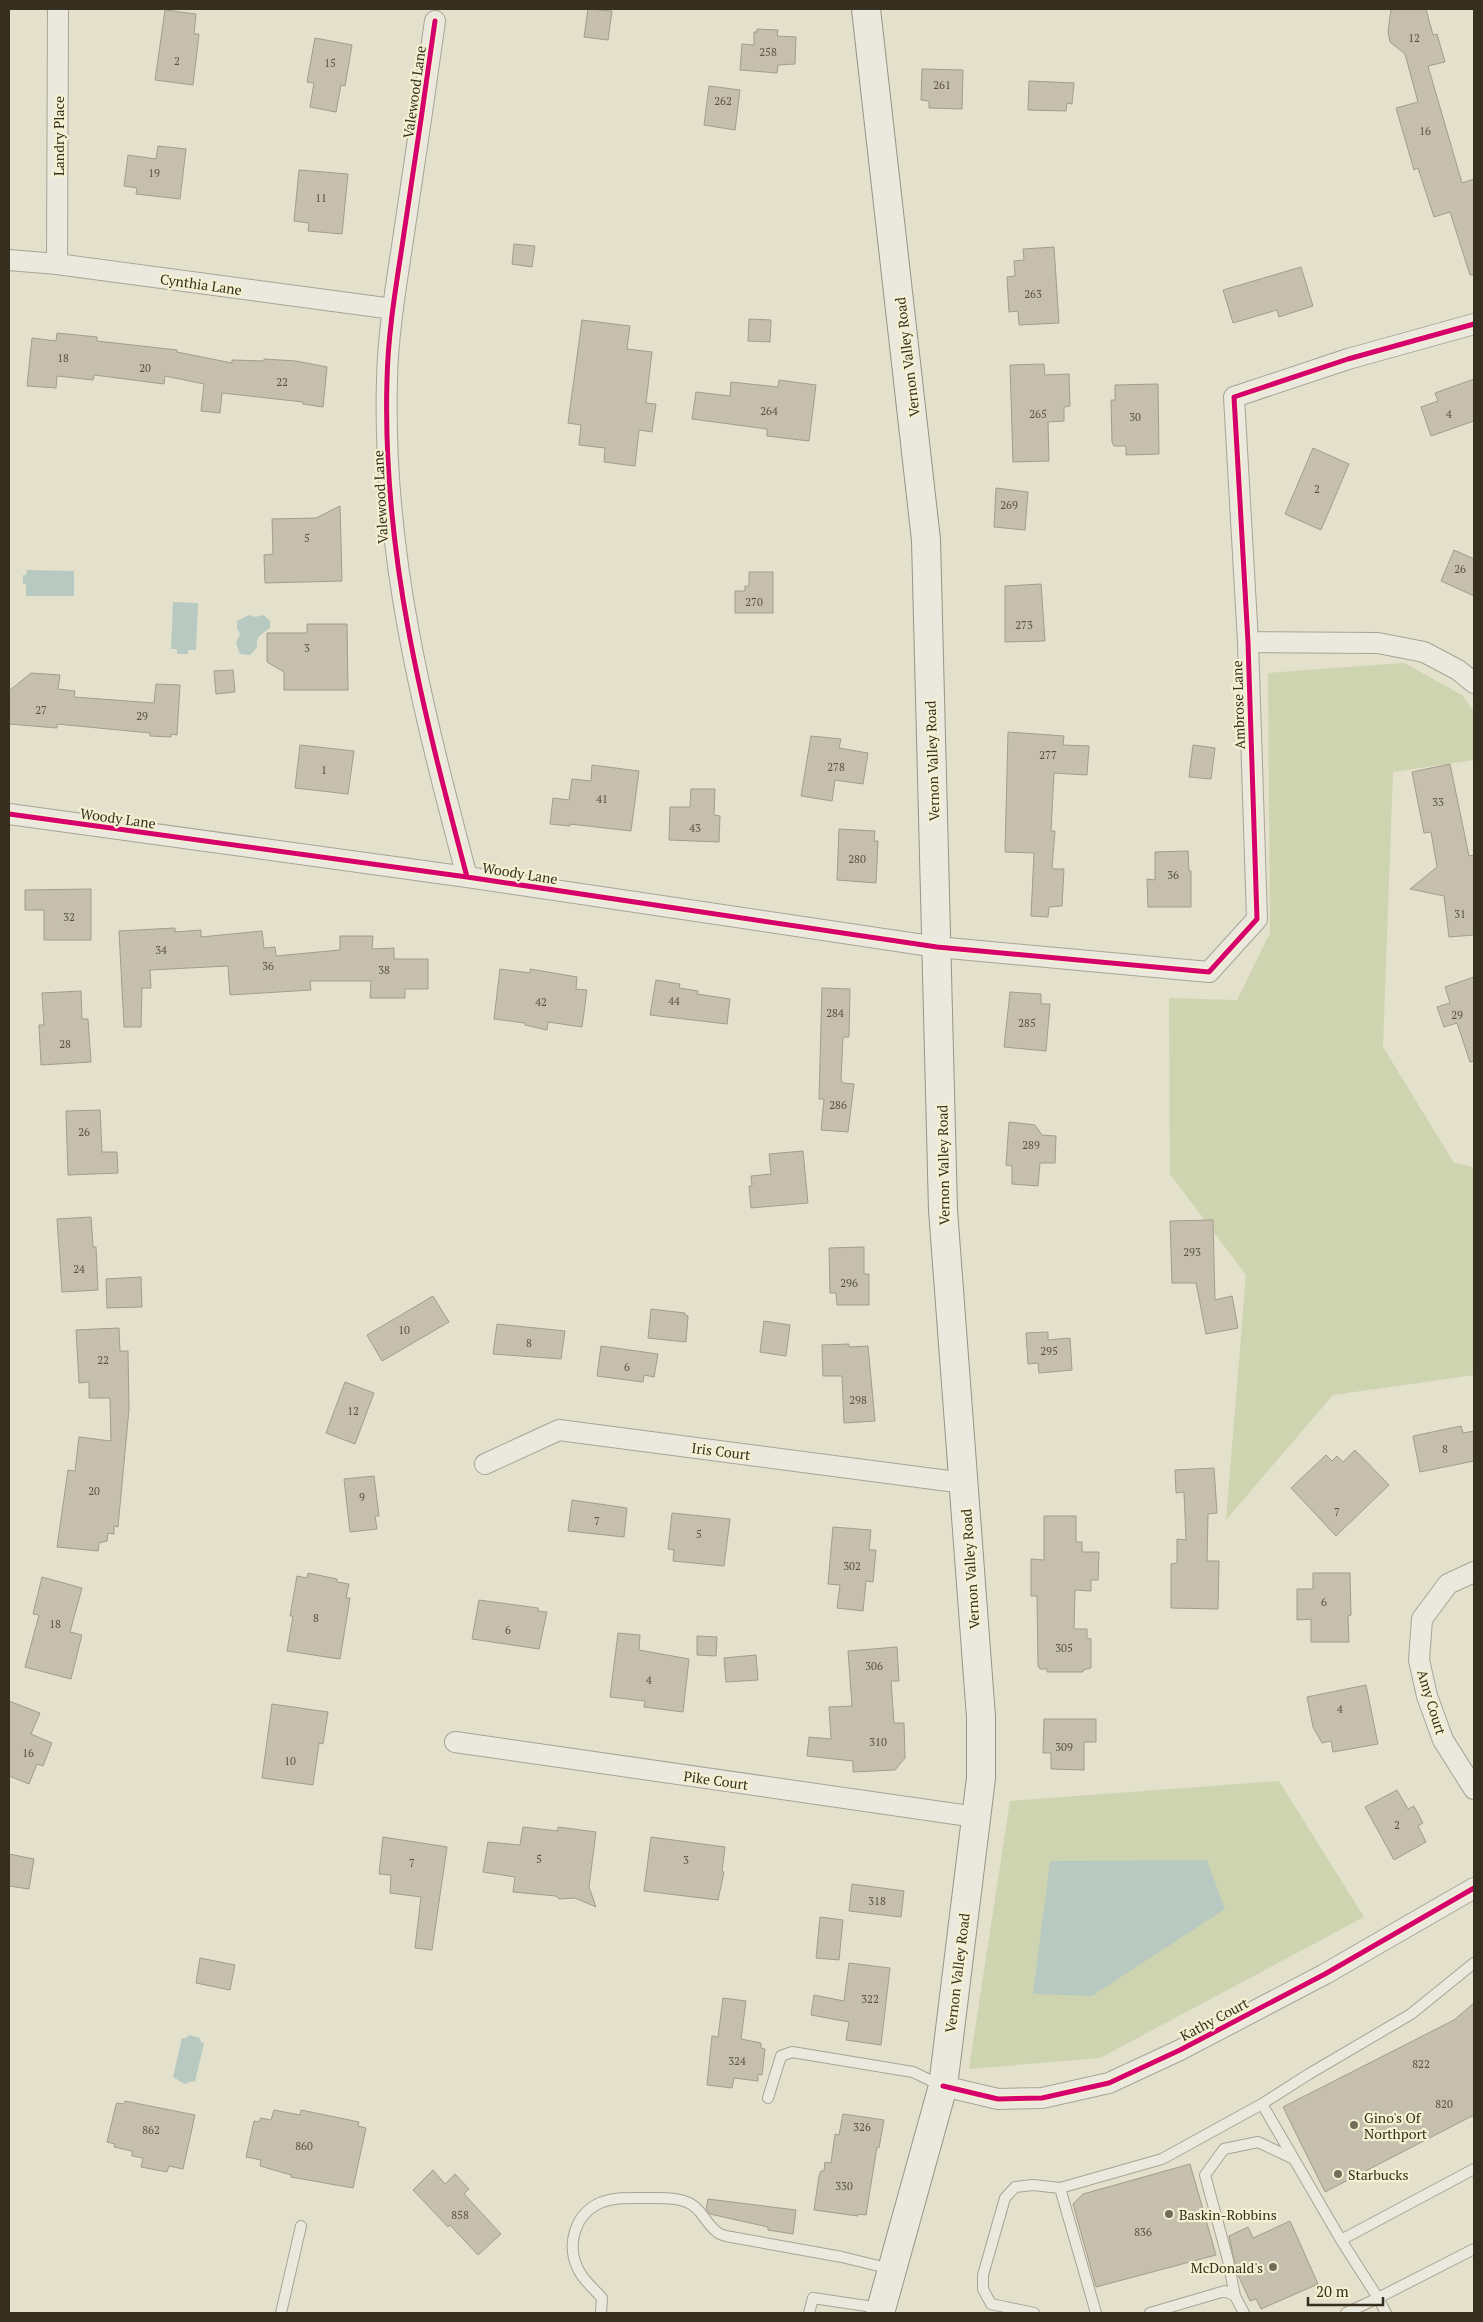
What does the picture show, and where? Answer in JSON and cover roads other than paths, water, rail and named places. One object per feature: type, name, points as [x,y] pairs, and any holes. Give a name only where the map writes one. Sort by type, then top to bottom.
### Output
[{"type":"main road","name":"Vernon Valley Road","points":[[866,9],[926,540],[938,947],[943,1210],[981,1717],[982,1778],[943,2086],[880,2311]]},
{"type":"street","name":"Landry Place","points":[[58,9],[58,264]]},
{"type":"street","name":"Valewood Lane","points":[[435,21],[393,309],[387,379],[392,530],[401,599],[414,670],[467,876]]},
{"type":"street","name":"Cynthia Lane","points":[[9,260],[58,264],[393,309]]},
{"type":"street","name":"Ambrose Lane","points":[[938,947],[1209,972],[1257,919],[1248,642],[1234,397],[1348,359],[1474,324]]},
{"type":"street","name":"Ambrose Lane","points":[[1248,642],[1378,644],[1424,652],[1458,670],[1474,682]]},
{"type":"street","name":"Woody Lane","points":[[9,814],[467,876],[938,947]]},
{"type":"street","name":"Iris Court","points":[[485,1464],[559,1430],[964,1483]]},
{"type":"street","name":"Amy Court","points":[[1474,1572],[1448,1584],[1422,1619],[1419,1660],[1427,1696],[1443,1740],[1474,1789]]},
{"type":"street","name":"Pike Court","points":[[455,1742],[976,1817]]},
{"type":"street","name":"Kathy Court","points":[[943,2086],[998,2099],[1042,2098],[1109,2083],[1180,2050],[1325,1974],[1474,1888]]},
{"type":"lane","points":[[1034,2313],[991,2304],[983,2289],[983,2275],[1005,2198],[1015,2187],[1033,2185],[1060,2188],[1162,2159],[1262,2104],[1411,2014],[1474,1963]]},
{"type":"lane","points":[[768,2098],[780,2056],[792,2052],[913,2072],[943,2086]]},
{"type":"lane","points":[[1262,2104],[1340,2240],[1386,2313]]},
{"type":"lane","points":[[1244,2313],[1236,2296],[1205,2175],[1224,2149],[1258,2142],[1294,2159]]},
{"type":"lane","points":[[1340,2240],[1474,2169]]},
{"type":"lane","points":[[1060,2188],[1096,2313]]},
{"type":"lane","points":[[601,2313],[602,2298],[578,2270],[572,2252],[572,2243],[574,2234],[585,2213],[603,2202],[618,2198],[684,2200],[700,2210],[718,2233],[842,2257],[892,2269]]},
{"type":"lane","points":[[281,2313],[301,2226]]},
{"type":"lane","points":[[1346,2313],[1474,2249]]},
{"type":"lane","points":[[1150,2313],[1225,2291],[1236,2296]]},
{"type":"lane","points":[[809,2313],[813,2298],[880,2311]]},
{"type":"place","name":"Gino's Of Northport","points":[[1354,2125]]},
{"type":"place","name":"Starbucks","points":[[1338,2174]]},
{"type":"place","name":"Baskin-Robbins","points":[[1169,2214]]},
{"type":"place","name":"McDonald's","points":[[1273,2267]]}]
